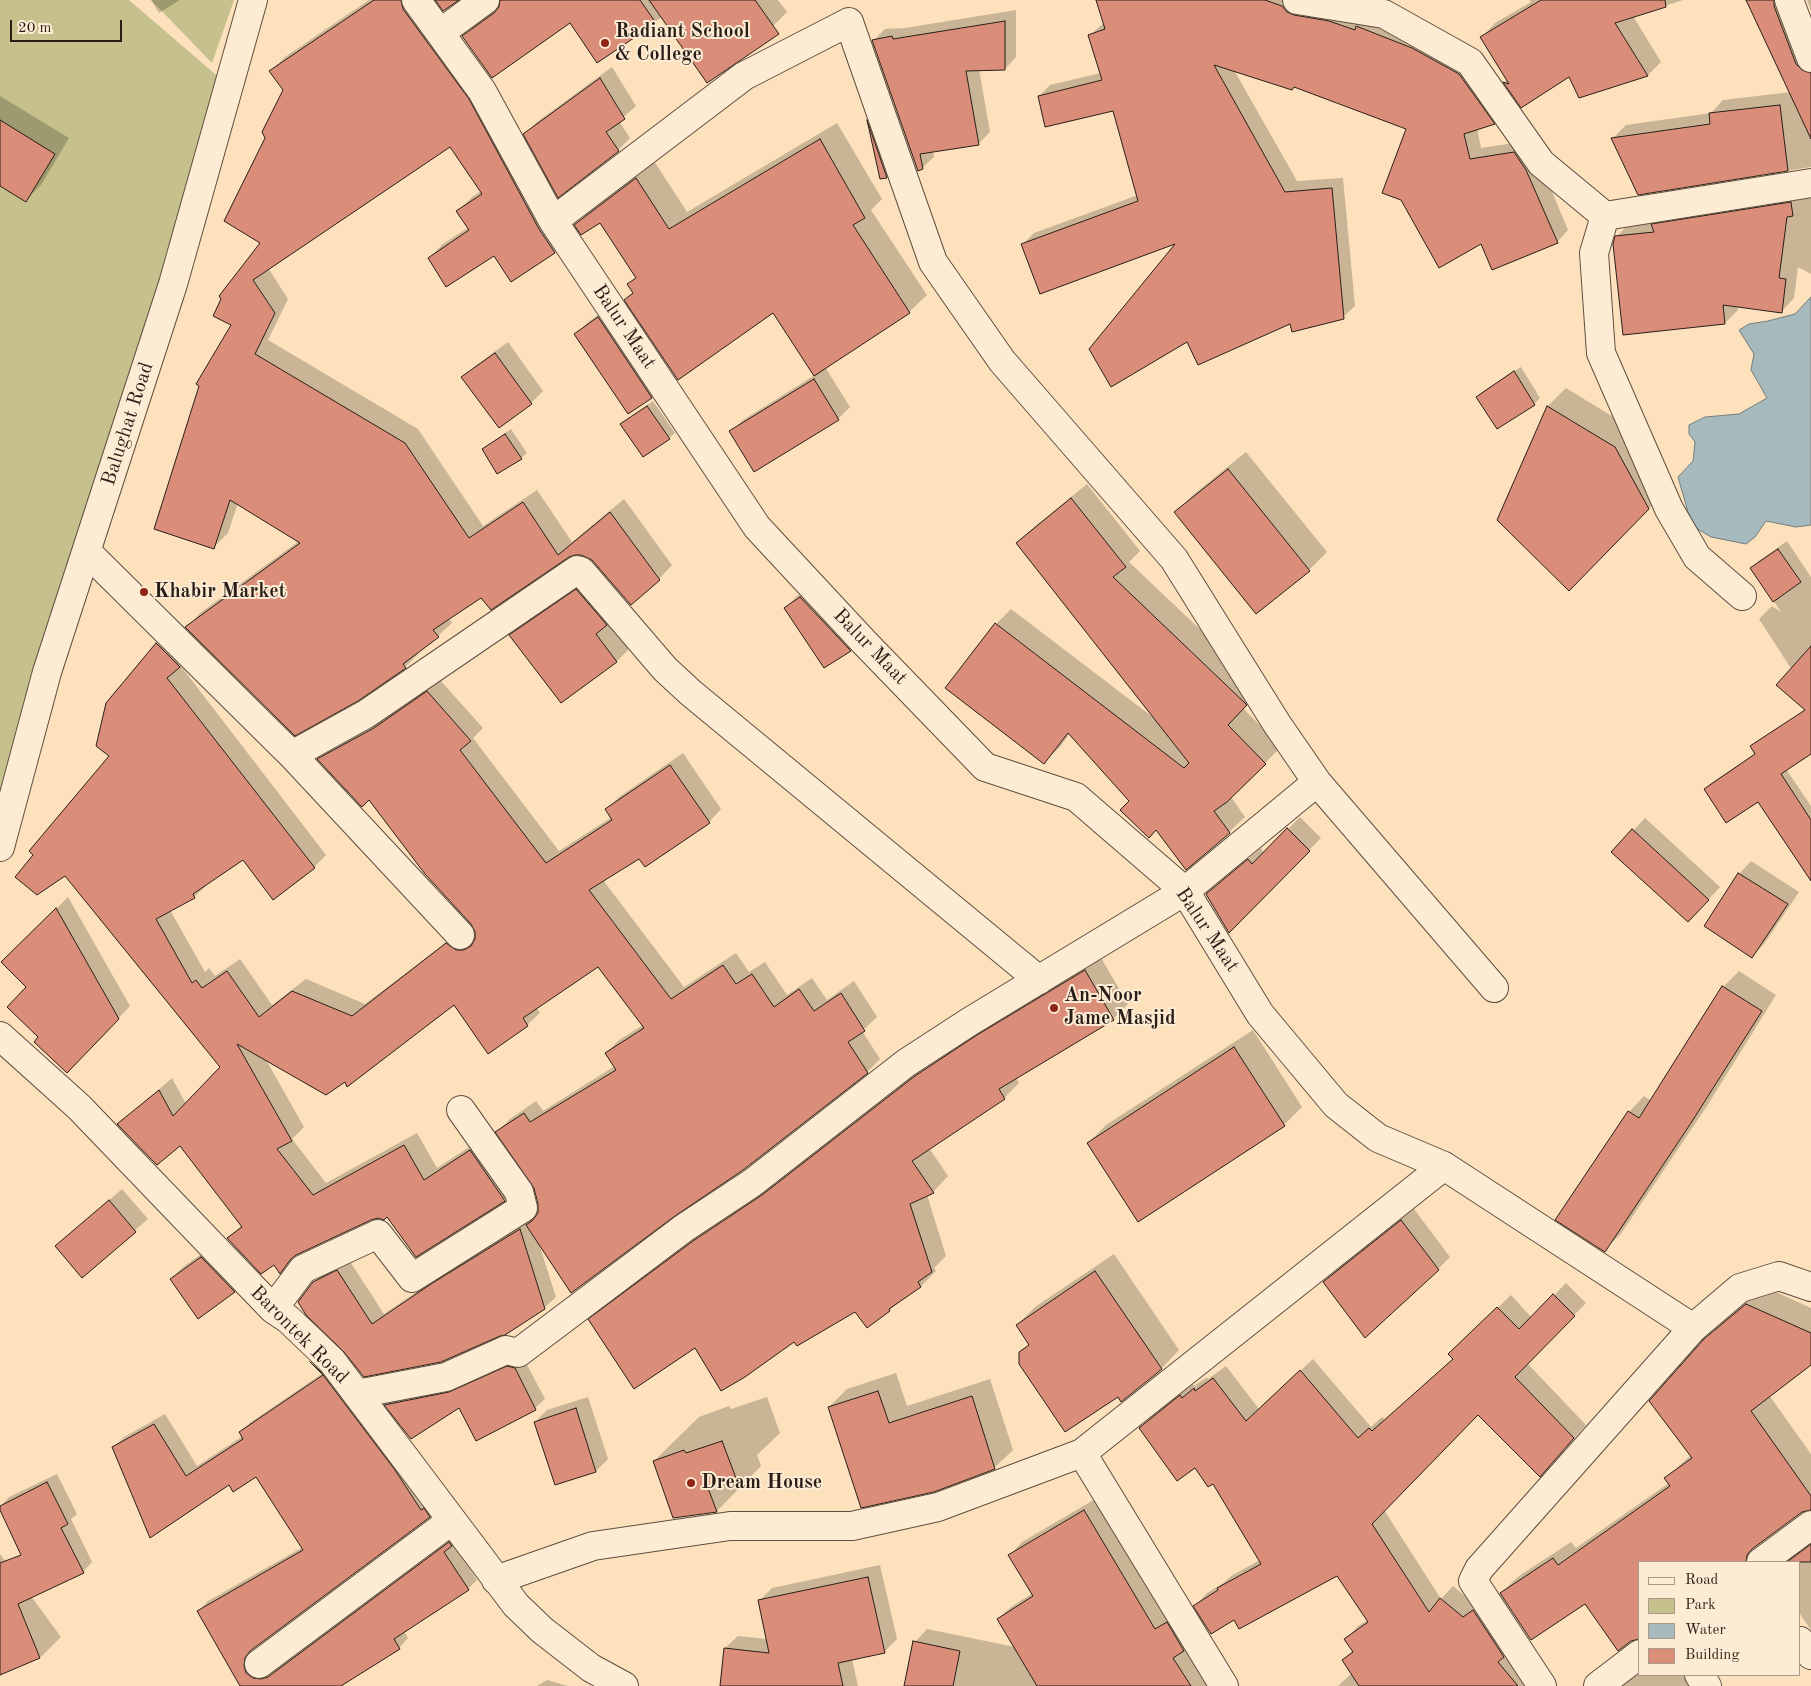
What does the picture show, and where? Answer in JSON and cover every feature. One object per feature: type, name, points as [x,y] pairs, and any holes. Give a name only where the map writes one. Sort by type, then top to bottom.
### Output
[{"type":"street","name":"Balughat Road","points":[[0,847],[47,672],[173,284],[253,0]]},
{"type":"street","name":"Balur Maat","points":[[416,0],[482,91],[553,221],[757,527],[863,641],[985,767],[1076,797],[1185,891],[1260,1014],[1336,1105],[1378,1138],[1444,1166],[1693,1328]]},
{"type":"street","points":[[440,34],[485,0]]},
{"type":"street","points":[[1297,0],[1384,14],[1470,62],[1541,163],[1606,216],[1811,182]]},
{"type":"street","points":[[1789,0],[1811,58]]},
{"type":"street","points":[[553,221],[744,76],[849,22],[933,262],[1002,361],[1174,560],[1277,724],[1317,782],[1494,988]]},
{"type":"street","points":[[1606,216],[1594,253],[1601,353],[1669,509],[1697,557],[1742,596]]},
{"type":"street","points":[[86,552],[292,755],[460,936]]},
{"type":"street","points":[[292,755],[366,714],[577,570],[581,571],[665,669],[691,693],[1038,980]]},
{"type":"street","points":[[357,1394],[446,1377],[506,1350],[518,1353],[684,1228],[752,1183],[906,1063],[1185,891],[1317,782]]},
{"type":"street","name":"Barontek Road","points":[[0,1036],[79,1107],[273,1309],[288,1320],[332,1361],[516,1606],[542,1630],[591,1668],[624,1686]]},
{"type":"street","points":[[273,1309],[303,1269],[378,1234],[412,1278],[523,1208],[520,1192],[461,1110]]},
{"type":"street","points":[[496,1580],[593,1546],[730,1526],[852,1526],[938,1507],[1082,1453],[1444,1166]]},
{"type":"street","points":[[1542,1686],[1474,1581],[1480,1569],[1693,1328],[1740,1288],[1779,1276],[1811,1287]]},
{"type":"street","points":[[1082,1453],[1224,1686]]},
{"type":"street","points":[[258,1664],[452,1521]]},
{"type":"street","points":[[1762,1561],[1811,1525]]},
{"type":"street","points":[[1801,1642],[1811,1654]]},
{"type":"street","points":[[1598,1686],[1638,1656]]},
{"type":"green space","points":[[0,0],[129,0],[229,86],[0,829]]},
{"type":"green space","points":[[151,0],[234,0],[212,63]]},
{"type":"water","points":[[1811,297],[1811,525],[1796,527],[1766,521],[1755,537],[1746,544],[1711,537],[1696,528],[1688,512],[1678,477],[1693,461],[1695,442],[1689,434],[1689,425],[1705,417],[1739,414],[1767,398],[1751,370],[1754,354],[1739,330],[1749,324],[1795,314]]},
{"type":"building","points":[[374,0],[401,0],[403,9],[469,99],[539,229],[555,253],[511,282],[494,256],[446,287],[428,258],[469,230],[456,211],[482,194],[450,147],[253,280],[275,313],[255,354],[405,443],[469,538],[523,502],[558,555],[610,512],[660,580],[631,605],[592,560],[581,555],[569,557],[491,610],[481,598],[433,630],[439,637],[403,664],[406,668],[358,701],[295,736],[185,627],[300,543],[230,500],[214,549],[154,529],[199,386],[196,384],[231,325],[213,316],[221,299],[219,296],[260,243],[224,221],[265,138],[262,132],[283,90],[269,71]]},
{"type":"building","points":[[435,0],[459,0],[443,11]]},
{"type":"building","points":[[500,0],[640,0],[656,23],[597,63],[570,23],[492,78],[462,36],[494,13],[499,7]]},
{"type":"building","points":[[649,0],[755,0],[779,34],[707,83]]},
{"type":"building","points":[[1096,0],[1265,0],[1282,6],[1287,12],[1294,15],[1329,21],[1355,30],[1356,26],[1412,48],[1459,74],[1495,124],[1464,134],[1470,159],[1514,152],[1526,170],[1558,243],[1492,270],[1481,244],[1439,268],[1401,200],[1382,193],[1406,129],[1294,87],[1292,90],[1214,65],[1285,192],[1332,188],[1344,319],[1292,332],[1290,324],[1198,365],[1187,342],[1111,387],[1089,349],[1175,244],[1040,294],[1021,244],[1138,201],[1113,111],[1045,127],[1038,96],[1102,80],[1088,35],[1105,29]]},
{"type":"building","points":[[1541,0],[1665,0],[1666,7],[1615,23],[1648,76],[1579,98],[1569,77],[1521,108],[1503,82],[1509,84],[1480,37]]},
{"type":"building","points":[[1746,0],[1774,0],[1774,6],[1796,64],[1802,70],[1811,73],[1811,139]]},
{"type":"building","points":[[1005,21],[1005,70],[966,71],[979,145],[920,154],[923,169],[918,171],[872,40],[892,36],[893,39]]},
{"type":"building","points":[[600,78],[625,119],[606,132],[619,151],[558,198],[523,134]]},
{"type":"building","points":[[1780,105],[1788,171],[1638,195],[1611,138],[1710,124],[1709,113]]},
{"type":"building","points":[[0,120],[55,154],[26,202],[0,186]]},
{"type":"building","points":[[867,120],[887,178],[880,179]]},
{"type":"building","points":[[820,139],[865,218],[853,225],[910,313],[814,376],[773,313],[678,380],[624,300],[633,293],[627,284],[636,278],[600,223],[581,235],[574,225],[636,178],[669,229]]},
{"type":"building","points":[[1791,202],[1793,216],[1787,217],[1779,278],[1786,279],[1782,313],[1723,305],[1725,324],[1623,335],[1613,244],[1615,236],[1654,232],[1651,224]]},
{"type":"building","points":[[598,317],[652,398],[628,414],[574,334]]},
{"type":"building","points":[[495,353],[532,404],[499,428],[461,377]]},
{"type":"building","points":[[1514,371],[1535,405],[1497,429],[1476,397]]},
{"type":"building","points":[[814,379],[839,420],[754,472],[729,431]]},
{"type":"building","points":[[647,406],[670,439],[643,457],[620,424]]},
{"type":"building","points":[[1547,406],[1615,447],[1649,509],[1569,591],[1497,520]]},
{"type":"building","points":[[505,434],[522,459],[497,474],[482,449]]},
{"type":"building","points":[[1228,469],[1310,571],[1256,614],[1174,512]]},
{"type":"building","points":[[1071,498],[1126,567],[1113,577],[1247,705],[1228,725],[1266,764],[1227,802],[1214,811],[1230,833],[1186,870],[1156,830],[1149,838],[1120,810],[1129,801],[1068,733],[1044,764],[945,688],[995,623],[1184,768],[1189,763],[1016,543]]},
{"type":"building","points":[[1778,549],[1801,582],[1773,602],[1750,568]]},
{"type":"building","points":[[576,589],[607,625],[596,634],[617,662],[561,703],[509,635]]},
{"type":"building","points":[[800,597],[851,651],[824,668],[784,608]]},
{"type":"building","points":[[156,643],[180,667],[167,678],[315,868],[273,900],[243,860],[193,894],[195,898],[156,919],[192,983],[196,980],[202,988],[227,971],[259,1017],[292,991],[352,1016],[446,943],[456,950],[464,950],[471,946],[475,939],[475,932],[471,924],[425,874],[369,800],[362,807],[317,759],[374,728],[427,691],[471,741],[460,750],[546,863],[612,820],[605,809],[670,765],[710,823],[645,867],[639,859],[589,890],[671,999],[723,965],[736,984],[752,974],[774,1007],[799,989],[814,1011],[841,993],[865,1031],[848,1042],[868,1073],[743,1170],[675,1216],[571,1293],[526,1225],[538,1213],[534,1188],[495,1132],[524,1113],[530,1122],[616,1070],[605,1053],[644,1028],[598,967],[523,1018],[528,1026],[488,1054],[454,1005],[347,1087],[345,1082],[326,1095],[237,1044],[292,1141],[277,1149],[313,1195],[404,1145],[424,1180],[470,1150],[505,1201],[416,1257],[387,1217],[384,1220],[378,1218],[371,1220],[296,1255],[280,1274],[274,1265],[261,1274],[227,1238],[242,1227],[180,1146],[157,1165],[117,1124],[159,1090],[173,1116],[220,1067],[65,876],[37,895],[15,877],[33,855],[29,851],[109,756],[96,746],[106,703]]},
{"type":"building","points":[[1811,646],[1811,754],[1781,774],[1811,820],[1811,881],[1758,802],[1726,823],[1704,789],[1755,754],[1750,746],[1805,710],[1776,685]]},
{"type":"building","points":[[1287,828],[1310,851],[1229,933],[1206,894],[1248,859],[1252,864]]},
{"type":"building","points":[[1632,829],[1709,900],[1688,922],[1611,852]]},
{"type":"building","points":[[1738,873],[1788,904],[1752,958],[1704,926]]},
{"type":"building","points":[[56,908],[119,1019],[67,1073],[34,1042],[38,1037],[7,1007],[26,987],[1,962]]},
{"type":"building","points":[[1085,970],[1114,1020],[999,1089],[1005,1099],[912,1161],[934,1193],[910,1204],[932,1272],[918,1282],[921,1287],[889,1309],[890,1311],[867,1328],[855,1312],[797,1346],[794,1342],[745,1377],[721,1391],[695,1348],[634,1389],[588,1319],[693,1241],[762,1195],[915,1076],[977,1035]]},
{"type":"building","points":[[1722,986],[1762,1011],[1691,1123],[1605,1252],[1555,1220],[1628,1111],[1639,1118]]},
{"type":"building","points":[[1234,1047],[1285,1126],[1138,1222],[1087,1143]]},
{"type":"building","points":[[109,1200],[136,1232],[82,1278],[55,1246]]},
{"type":"building","points":[[1401,1220],[1439,1270],[1365,1338],[1323,1282]]},
{"type":"building","points":[[520,1229],[545,1309],[505,1335],[441,1362],[364,1377],[344,1352],[306,1315],[298,1302],[313,1282],[337,1270],[372,1324],[431,1284]]},
{"type":"building","points":[[201,1257],[235,1292],[198,1319],[170,1279]]},
{"type":"building","points":[[1095,1271],[1162,1369],[1121,1402],[1118,1397],[1065,1432],[1019,1364],[1019,1352],[1029,1345],[1016,1325]]},
{"type":"building","points":[[1553,1294],[1575,1316],[1515,1377],[1574,1438],[1540,1477],[1478,1415],[1372,1524],[1429,1612],[1440,1598],[1463,1617],[1473,1610],[1504,1657],[1498,1662],[1518,1686],[1359,1686],[1342,1660],[1353,1652],[1344,1639],[1368,1622],[1337,1576],[1239,1629],[1234,1620],[1211,1634],[1193,1606],[1218,1590],[1217,1588],[1261,1564],[1213,1484],[1208,1487],[1195,1468],[1177,1481],[1139,1428],[1180,1395],[1182,1398],[1194,1388],[1195,1391],[1213,1378],[1246,1421],[1300,1370],[1358,1438],[1369,1428],[1372,1431],[1453,1359],[1448,1354],[1497,1307],[1519,1329]]},
{"type":"building","points":[[1746,1304],[1811,1333],[1811,1365],[1751,1411],[1811,1496],[1811,1510],[1802,1512],[1752,1549],[1747,1555],[1746,1561],[1638,1561],[1638,1639],[1631,1641],[1618,1651],[1585,1604],[1531,1640],[1500,1593],[1553,1558],[1558,1565],[1670,1486],[1664,1478],[1692,1458],[1649,1401],[1704,1339]]},
{"type":"building","points":[[310,1362],[320,1371],[395,1470],[421,1510],[424,1508],[430,1517],[250,1651],[245,1658],[244,1666],[246,1673],[253,1678],[261,1679],[268,1677],[449,1542],[452,1546],[444,1552],[469,1590],[394,1639],[400,1649],[341,1686],[240,1686],[197,1611],[303,1550],[256,1477],[233,1492],[229,1485],[150,1538],[112,1447],[154,1424],[186,1476],[243,1439],[239,1432],[323,1375]]},
{"type":"building","points":[[507,1366],[515,1368],[536,1410],[476,1441],[459,1408],[411,1439],[384,1405],[449,1392]]},
{"type":"building","points":[[878,1391],[889,1423],[972,1396],[995,1469],[934,1492],[861,1508],[828,1407]]},
{"type":"building","points":[[576,1408],[596,1472],[555,1485],[534,1422]]},
{"type":"building","name":"Dream House","points":[[722,1441],[736,1478],[708,1488],[717,1512],[673,1518],[653,1461],[684,1450],[686,1453]]},
{"type":"building","points":[[47,1482],[68,1524],[61,1528],[84,1573],[18,1604],[40,1658],[0,1675],[0,1563],[21,1555],[0,1510],[0,1506]]},
{"type":"building","points":[[1084,1510],[1155,1629],[1167,1622],[1184,1651],[1173,1658],[1191,1686],[1037,1686],[997,1619],[1033,1596],[1008,1555]]},
{"type":"building","points":[[1811,1544],[1811,1562],[1788,1561]]},
{"type":"building","points":[[868,1577],[885,1653],[838,1663],[843,1686],[720,1686],[724,1648],[769,1653],[758,1600]]},
{"type":"building","points":[[913,1641],[960,1651],[953,1686],[904,1686]]},
{"type":"place","name":"Radiant School & College","points":[[605,43]]},
{"type":"place","name":"Khabir Market","points":[[144,592]]},
{"type":"place","name":"An-Noor Jame Masjid","points":[[1054,1008]]},
{"type":"place","name":"Dream House","points":[[691,1483]]}]
